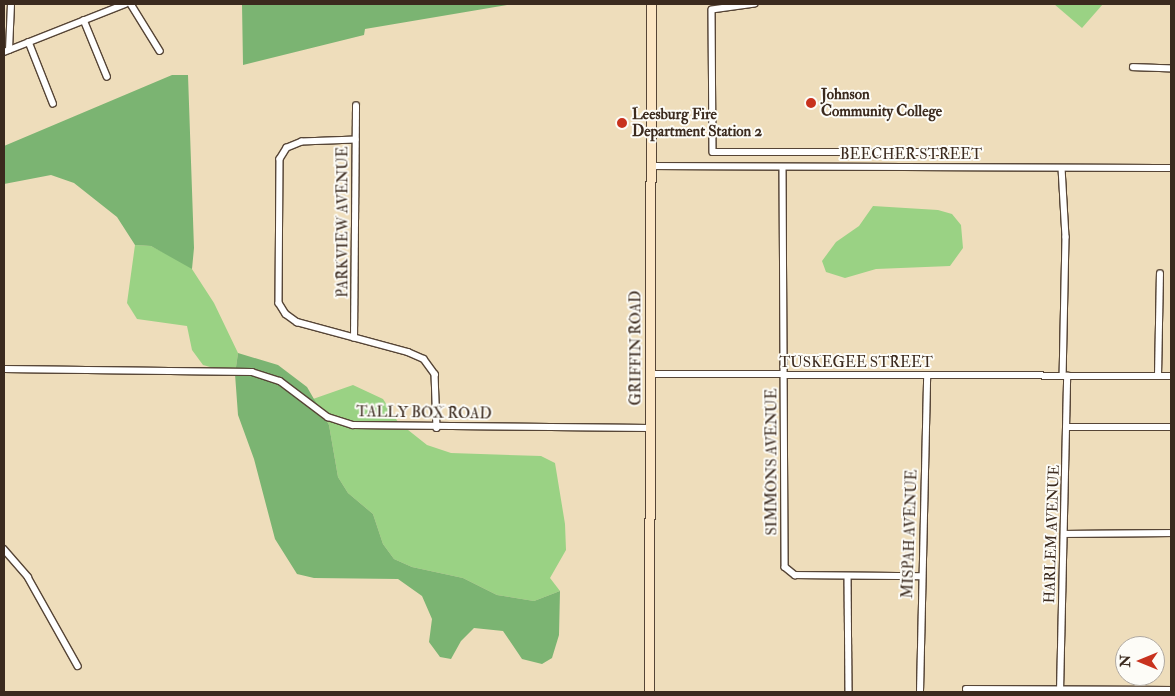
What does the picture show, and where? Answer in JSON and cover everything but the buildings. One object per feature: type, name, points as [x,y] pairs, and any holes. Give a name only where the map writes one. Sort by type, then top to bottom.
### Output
[{"type":"street","points":[[10,4],[7,12],[6,51],[125,4]]},
{"type":"street","points":[[130,4],[160,51]]},
{"type":"street","name":"GRIFFIN ROAD","points":[[649,692],[651,4]]},
{"type":"street","points":[[755,4],[712,10],[713,152],[945,152]]},
{"type":"street","points":[[84,20],[107,76]]},
{"type":"street","points":[[29,42],[53,104]]},
{"type":"street","points":[[1133,67],[1171,68]]},
{"type":"street","name":"PARKVIEW AVENUE","points":[[354,338],[356,106]]},
{"type":"street","points":[[356,140],[310,140],[294,144],[280,160],[277,277],[282,310],[297,322],[408,352],[430,365],[437,384],[437,428]]},
{"type":"street","name":"BEECHER STREET","points":[[650,166],[1171,168]]},
{"type":"street","name":"SIMMONS AVENUE","points":[[783,167],[784,563],[793,574],[848,576]]},
{"type":"street","name":"HARLEM AVENUE","points":[[1060,691],[1067,427],[1065,376],[1066,237],[1062,168]]},
{"type":"street","points":[[1158,376],[1160,274]]},
{"type":"street","name":"TALLY BOX ROAD","points":[[4,369],[252,372],[280,381],[312,407],[338,422],[367,426],[437,428],[649,428]]},
{"type":"street","name":"TUSKEGEE STREET","points":[[649,374],[1171,376]]},
{"type":"street","name":"MISPAH AVENUE","points":[[920,692],[920,576],[927,376]]},
{"type":"street","points":[[1067,427],[1171,427]]},
{"type":"street","points":[[1064,534],[1171,534]]},
{"type":"street","points":[[4,549],[28,578],[78,666]]},
{"type":"street","points":[[849,692],[848,576],[920,576]]},
{"type":"street","points":[[966,689],[1060,691],[1171,690]]},
{"type":"green space","points":[[242,4],[513,4],[365,29],[364,35],[243,65]]},
{"type":"green space","points":[[1054,4],[1103,4],[1082,28]]},
{"type":"green space","points":[[172,75],[188,75],[194,248],[192,269],[151,246],[135,245],[117,217],[74,183],[51,175],[4,184],[4,146]]},
{"type":"green space","points":[[873,206],[938,210],[952,214],[961,225],[963,248],[950,266],[876,269],[845,278],[826,272],[822,261],[836,242],[859,226]]},
{"type":"green space","points":[[135,245],[151,246],[190,266],[214,303],[238,353],[235,374],[203,365],[192,350],[187,326],[137,319],[127,303]]},
{"type":"green space","points":[[238,353],[278,365],[307,387],[329,425],[338,477],[348,493],[373,514],[383,544],[394,559],[412,567],[463,578],[497,595],[534,601],[560,591],[559,635],[552,658],[542,664],[522,659],[503,631],[474,628],[461,641],[451,659],[440,657],[429,642],[432,619],[422,596],[398,579],[314,578],[297,574],[275,539],[254,459],[238,415],[235,374]]},
{"type":"green space","points":[[353,385],[383,399],[398,422],[427,445],[451,453],[541,456],[555,463],[565,524],[566,550],[550,578],[560,591],[534,601],[497,595],[463,578],[412,567],[394,559],[383,544],[373,514],[348,493],[338,477],[329,425],[313,399]]},
{"type":"place","name":"Johnson Community College","points":[[811,103]]},
{"type":"place","name":"Leesburg Fire Department Station 2","points":[[622,123]]}]
